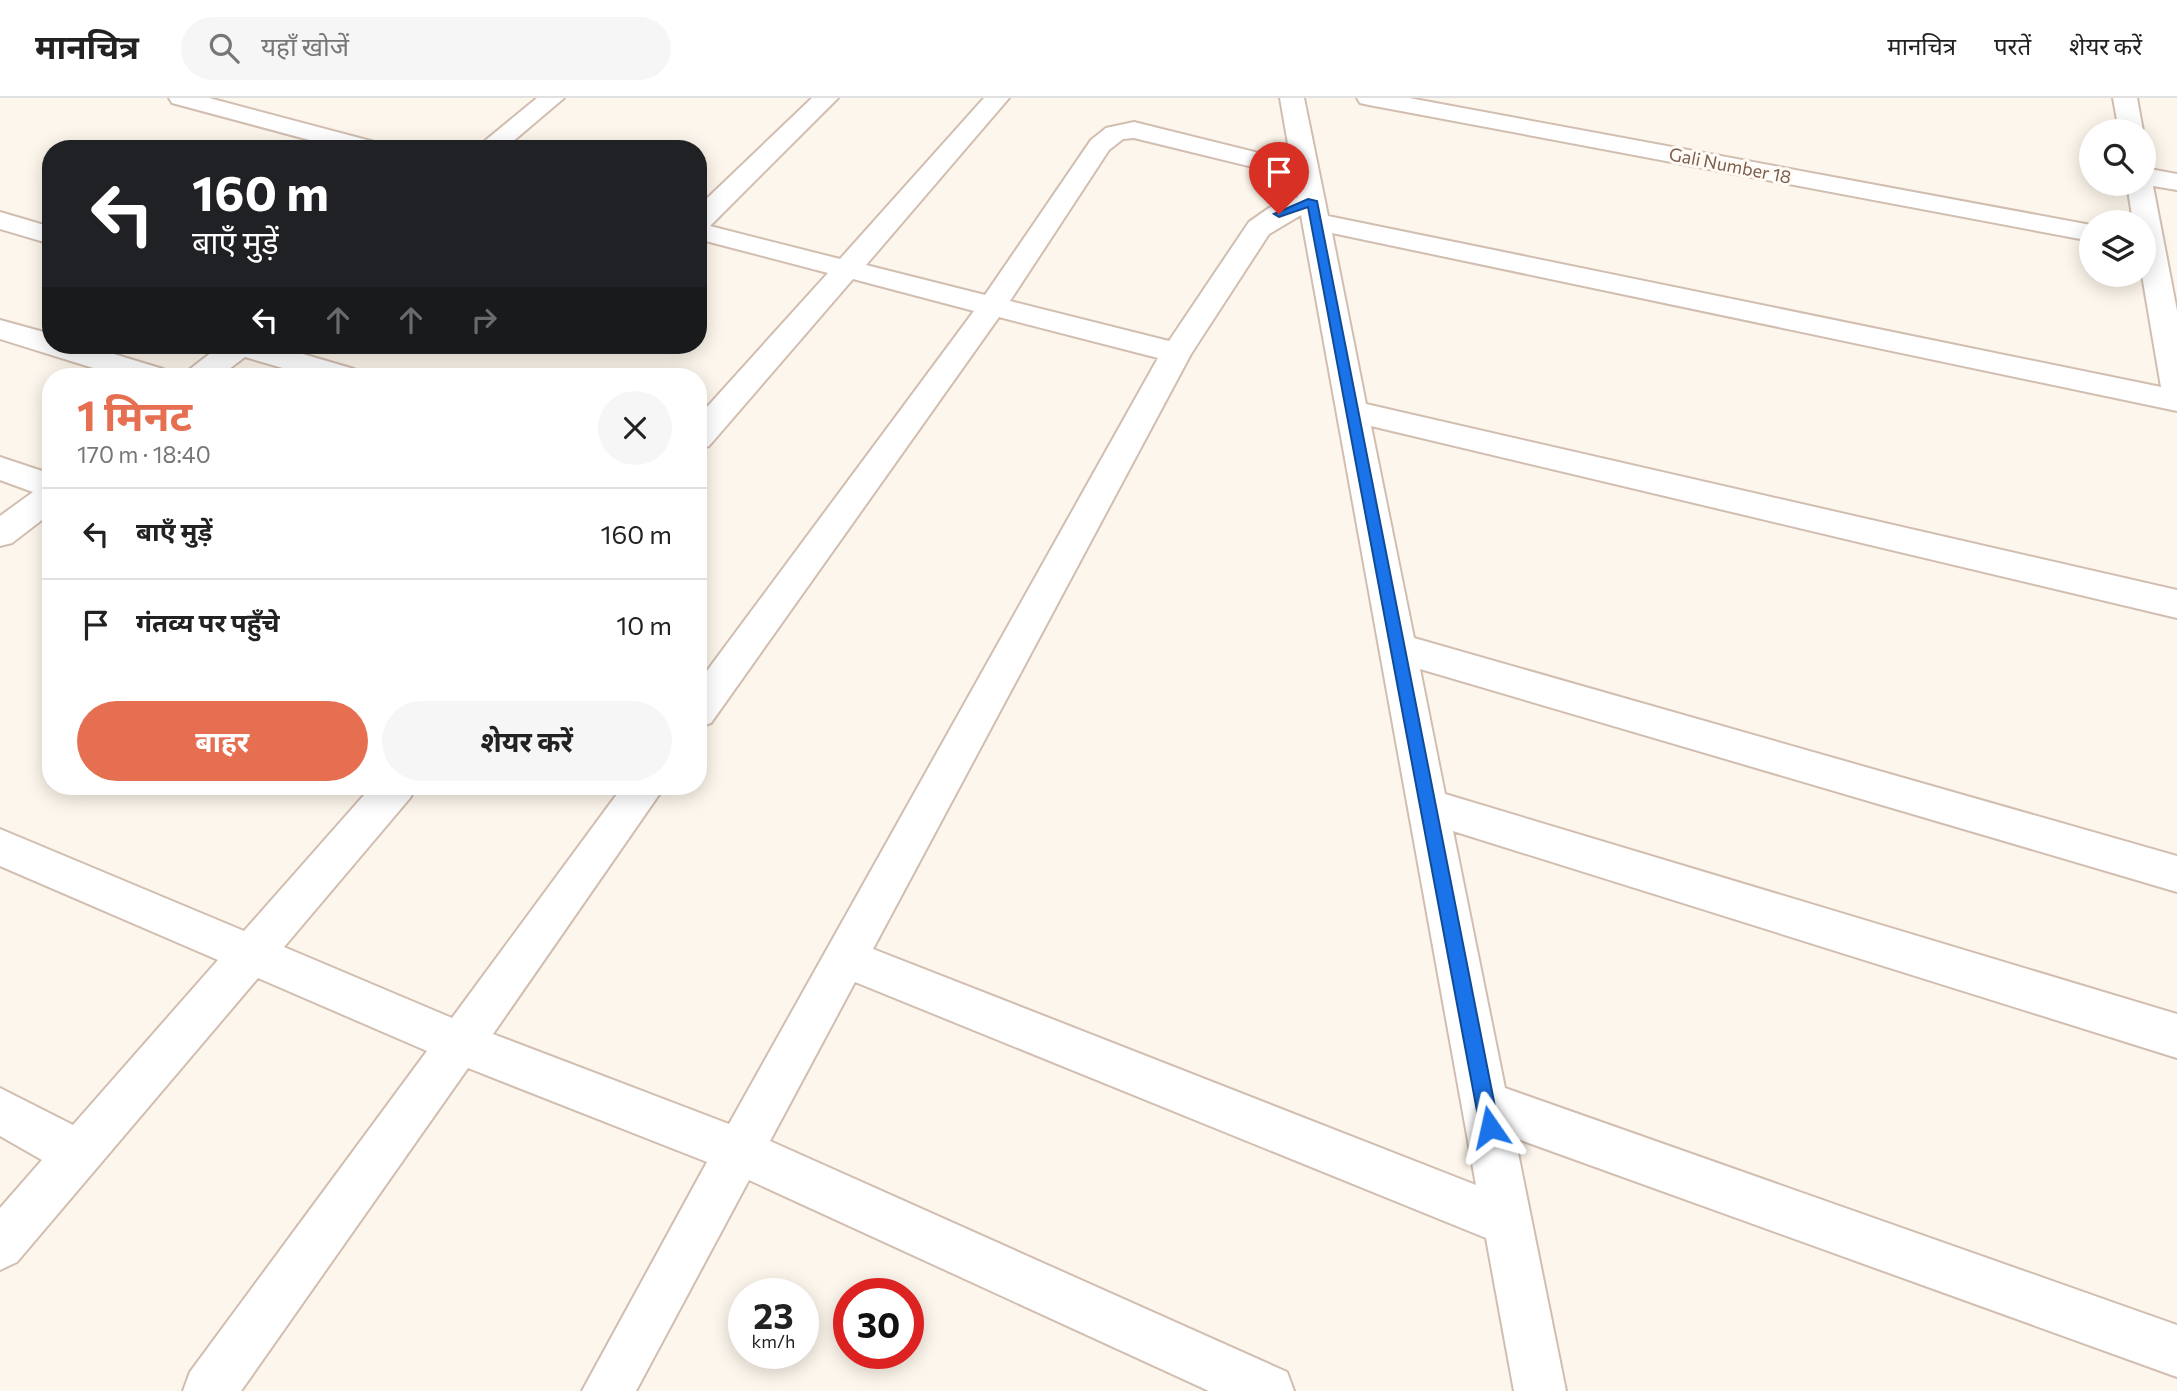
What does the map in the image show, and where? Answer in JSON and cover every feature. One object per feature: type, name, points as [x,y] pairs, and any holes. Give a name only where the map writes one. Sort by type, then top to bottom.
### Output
[{"type":"street","points":[[181,98],[339,140]]},
{"type":"street","points":[[520,98],[548,101]]},
{"type":"street","points":[[707,213],[826,98]]},
{"type":"street","points":[[707,428],[997,98]]},
{"type":"street","points":[[1292,98],[1540,1391]]},
{"type":"street","name":"Gali Number 18","points":[[1369,98],[2079,231]]},
{"type":"street","points":[[2125,98],[2129,119]]},
{"type":"street","points":[[499,140],[548,101]]},
{"type":"street","points":[[707,700],[993,305],[1100,145],[1115,132],[1134,130],[1165,136],[1311,198],[2177,401]]},
{"type":"street","points":[[2156,178],[2177,182]]},
{"type":"street","points":[[2143,196],[2157,246],[2177,393]]},
{"type":"street","points":[[613,1389],[739,1152],[1176,353],[1259,228],[1279,214],[1311,198]]},
{"type":"street","points":[[0,220],[42,233]]},
{"type":"street","points":[[707,233],[1176,353]]},
{"type":"street","points":[[0,328],[42,342]]},
{"type":"street","points":[[80,354],[126,368]]},
{"type":"street","points":[[211,368],[229,354]]},
{"type":"street","points":[[270,354],[316,368]]},
{"type":"street","points":[[1352,411],[2177,604]]},
{"type":"street","points":[[0,468],[42,494]]},
{"type":"street","points":[[0,534],[42,502]]},
{"type":"street","points":[[1398,648],[2177,874]]},
{"type":"street","points":[[0,1244],[388,795]]},
{"type":"street","points":[[209,1391],[639,795]]},
{"type":"street","points":[[1428,806],[2177,1036]]},
{"type":"street","points":[[0,847],[460,1043],[739,1152],[1268,1391]]},
{"type":"street","points":[[845,958],[1508,1222]]},
{"type":"street","points":[[1485,1104],[2177,1351]]},
{"type":"street","points":[[0,1111],[77,1153]]},
{"type":"route","points":[[1279,214],[1312,201],[1490,1127]]}]
